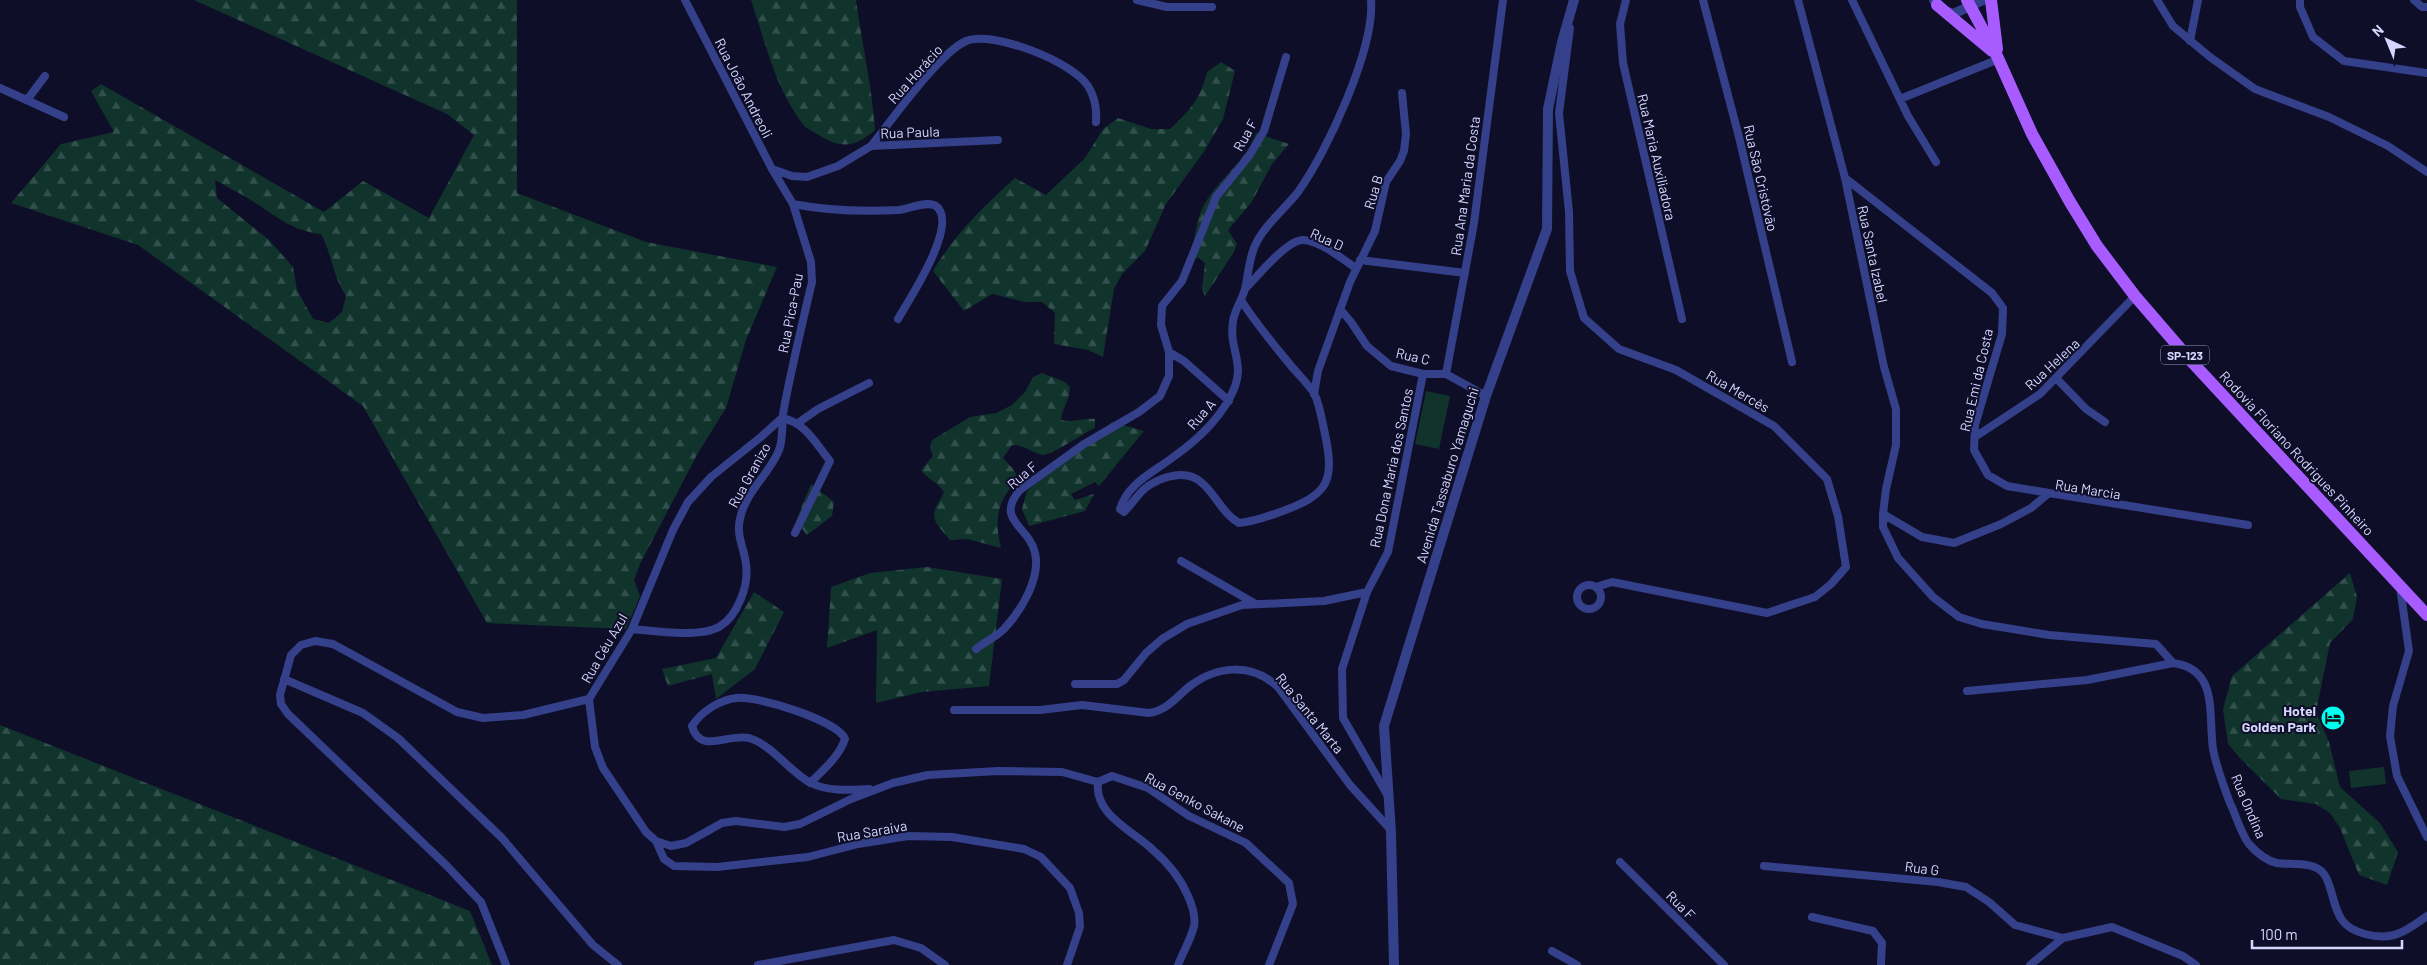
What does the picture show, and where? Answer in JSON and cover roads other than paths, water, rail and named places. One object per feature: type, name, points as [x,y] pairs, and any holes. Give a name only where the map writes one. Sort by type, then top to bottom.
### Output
[{"type":"main road","points":[[1992,0],[1998,58]]},
{"type":"main road","points":[[1935,2],[1998,58]]},
{"type":"main road","name":"Rodovia Floriano Rodrigues Pinheiro","points":[[1969,4],[1998,58],[2032,134],[2097,246],[2135,296],[2191,361],[2427,615]]},
{"type":"street","name":"Rua João Andreoli","points":[[686,0],[782,187]]},
{"type":"street","points":[[1137,0],[1167,7],[1212,7]]},
{"type":"street","name":"Rua A","points":[[1314,394],[1331,460],[1328,478],[1320,492],[1311,500],[1253,522],[1239,523],[1220,506],[1203,483],[1193,477],[1176,475],[1147,486],[1124,512],[1120,509],[1132,488],[1205,432],[1228,401],[1236,384],[1240,369],[1233,328],[1254,246],[1298,191],[1325,149],[1365,50],[1372,11],[1371,0]]},
{"type":"street","name":"Rua Ana Maria da Costa","points":[[1446,374],[1474,223],[1503,0]]},
{"type":"street","name":"Rua Maria Auxiliadora","points":[[1626,0],[1620,24],[1623,63],[1682,319]]},
{"type":"street","name":"Rua São Cristóvão","points":[[1703,0],[1739,137],[1792,362]]},
{"type":"street","name":"Rua Santa Izabel","points":[[1798,0],[1844,178],[1884,367],[1896,408],[1896,445],[1886,489],[1883,514]]},
{"type":"street","points":[[1852,0],[1900,99],[1936,162]]},
{"type":"street","points":[[1935,2],[1953,14],[1969,4],[1982,0]]},
{"type":"street","points":[[2158,0],[2173,26],[2254,89],[2329,117],[2388,146],[2427,172]]},
{"type":"street","points":[[2190,41],[2198,0]]},
{"type":"street","points":[[2300,0],[2300,7],[2314,37],[2344,61],[2427,73]]},
{"type":"street","points":[[2414,0],[2422,7],[2427,7]]},
{"type":"street","name":"Avenida Tassaburo Yamaguchi","points":[[1394,965],[1391,830],[1384,726],[1486,396],[1547,229],[1548,109],[1562,42],[1573,5]]},
{"type":"street","name":"Rua Mercês","points":[[1573,5],[1559,113],[1569,212],[1570,271],[1584,318],[1619,350],[1676,370],[1774,426],[1827,479],[1838,516],[1846,567],[1831,584],[1815,597],[1767,613],[1612,582],[1596,586]]},
{"type":"street","name":"Rua Horácio","points":[[871,146],[912,94],[950,52],[967,41],[983,40],[1014,44],[1065,66],[1088,85],[1096,107],[1096,122]]},
{"type":"street","name":"Rua F","points":[[976,649],[1002,630],[1011,620],[1032,584],[1036,566],[1035,551],[1015,522],[1010,510],[1012,499],[1020,490],[1084,444],[1139,412],[1160,396],[1169,376],[1169,352],[1161,325],[1162,306],[1182,281],[1216,197],[1249,156],[1264,132],[1286,57]]},
{"type":"street","points":[[1900,99],[1998,58]]},
{"type":"street","points":[[27,100],[45,76]]},
{"type":"street","points":[[0,88],[64,117]]},
{"type":"street","name":"Rua B","points":[[1314,394],[1318,371],[1340,309],[1356,268],[1375,231],[1386,182],[1404,151],[1406,134],[1402,93]]},
{"type":"street","name":"Rua Paula","points":[[772,169],[792,176],[807,178],[819,175],[838,166],[871,146],[998,140]]},
{"type":"street","name":"Rua Emi da Costa","points":[[1844,178],[1992,293],[2003,308],[2002,334],[1975,425],[1974,450],[1988,475],[2006,486],[2049,494]]},
{"type":"street","name":"Rua Pica-Pau","points":[[782,187],[793,204],[812,262],[812,282],[782,418]]},
{"type":"street","points":[[793,204],[829,211],[854,212],[902,209],[928,204],[936,206],[941,213],[943,225],[937,246],[898,320]]},
{"type":"street","name":"Rua D","points":[[1244,289],[1281,252],[1295,242],[1304,240],[1325,249],[1356,268]]},
{"type":"street","points":[[1360,260],[1465,273]]},
{"type":"street","name":"Rua Helena","points":[[1975,437],[2040,394],[2057,379],[2135,296]]},
{"type":"street","points":[[1241,300],[1253,320],[1314,394]]},
{"type":"street","name":"Rua C","points":[[1340,309],[1351,322],[1366,346],[1391,366],[1423,374],[1446,374]]},
{"type":"street","points":[[1169,352],[1184,361],[1228,401]]},
{"type":"street","name":"Rua Dona Maria dos Santos","points":[[1367,592],[1388,552],[1423,374]]},
{"type":"street","points":[[1446,374],[1486,396]]},
{"type":"street","points":[[2057,379],[2086,409],[2105,422]]},
{"type":"street","points":[[798,422],[818,409],[869,383]]},
{"type":"street","points":[[782,418],[798,422],[830,461],[795,533]]},
{"type":"street","name":"Rua Granizo","points":[[632,629],[655,632],[703,632],[718,627],[732,615],[744,591],[745,582],[746,565],[739,536],[739,520],[745,502],[770,468],[780,448],[782,418]]},
{"type":"street","name":"Rua Céu Azul","points":[[656,841],[646,832],[603,768],[595,747],[589,698],[632,629],[673,530],[688,502],[711,477],[782,418]]},
{"type":"street","name":"Rua Marcia","points":[[1883,514],[1922,537],[1954,544],[2001,524],[2031,508],[2049,494],[2248,525]]},
{"type":"street","name":"Rua Ondina","points":[[1883,514],[1883,527],[1898,558],[1933,597],[1959,617],[1982,624],[2049,635],[2156,644],[2173,663],[2182,664],[2196,671],[2203,679],[2208,690],[2213,750],[2230,801],[2248,844],[2263,857],[2275,863],[2317,868],[2324,873],[2342,920],[2351,928],[2378,936],[2394,935],[2408,929],[2427,916]]},
{"type":"street","points":[[1181,561],[1254,603]]},
{"type":"street","points":[[2400,586],[2408,651],[2393,706],[2390,736],[2397,776],[2427,837]]},
{"type":"street","points":[[1076,684],[1117,684],[1128,676],[1146,653],[1162,639],[1179,629],[1234,608],[1254,603],[1324,601],[1367,592]]},
{"type":"street","points":[[1367,592],[1342,668],[1343,718],[1389,798]]},
{"type":"street","points":[[506,965],[481,902],[448,866],[288,714],[281,704],[284,680],[291,655],[301,645],[315,641],[333,644],[458,712],[483,718],[522,715],[589,698]]},
{"type":"street","points":[[1968,691],[2087,680],[2173,663]]},
{"type":"street","name":"Rua Santa Marta","points":[[954,710],[1040,710],[1082,706],[1149,713],[1159,712],[1191,686],[1219,670],[1236,669],[1266,677],[1278,688],[1350,785],[1391,830]]},
{"type":"street","points":[[284,680],[363,713],[398,738],[502,838],[593,945],[618,965]]},
{"type":"street","points":[[810,783],[836,757],[842,747],[845,739],[837,730],[779,704],[736,698],[713,706],[692,726],[694,735],[700,741],[711,742],[749,738],[775,754],[810,783],[826,788],[875,790]]},
{"type":"street","name":"Rua Genko Sakane","points":[[875,790],[893,783],[928,775],[998,771],[1062,772],[1098,782],[1112,776],[1148,788],[1189,816],[1246,843],[1289,883],[1293,904],[1268,965]]},
{"type":"street","points":[[1098,782],[1099,801],[1108,814],[1152,848],[1171,866],[1183,885],[1191,904],[1194,924],[1178,965]]},
{"type":"street","points":[[656,841],[671,846],[686,843],[722,823],[736,821],[784,827],[800,824],[851,798],[875,790]]},
{"type":"street","name":"Rua Saraiva","points":[[656,841],[664,859],[674,866],[717,867],[808,857],[858,844],[908,836],[952,837],[1024,849],[1041,857],[1070,888],[1079,913],[1080,927],[1067,965]]},
{"type":"street","name":"Rua F","points":[[1620,862],[1724,965]]},
{"type":"street","name":"Rua G","points":[[1764,866],[1928,881],[1966,887],[1989,902],[2015,925],[2063,938]]},
{"type":"street","points":[[1812,917],[1873,931],[1882,943],[1881,965]]},
{"type":"street","points":[[2030,965],[2063,938],[2112,927],[2183,956],[2196,965]]},
{"type":"street","points":[[758,965],[894,940],[921,948],[945,965]]},
{"type":"street","points":[[1552,951],[1577,965]]},
{"type":"place","name":"Hotel Golden Park","points":[[2333,718]]}]
